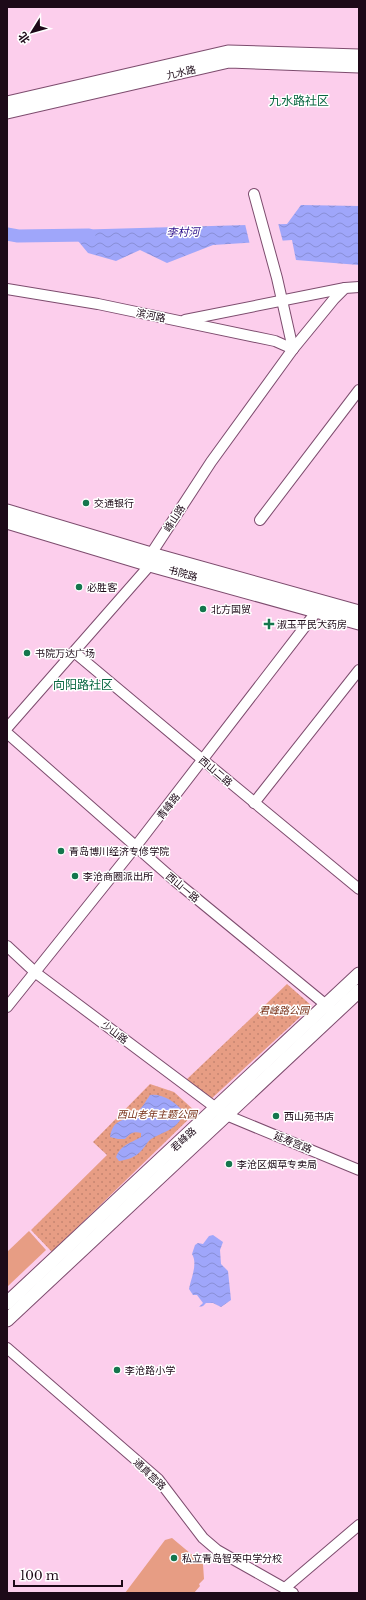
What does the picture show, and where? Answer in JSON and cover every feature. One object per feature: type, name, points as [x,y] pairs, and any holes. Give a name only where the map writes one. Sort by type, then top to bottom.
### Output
[{"type":"main road","name":"九水路","points":[[7,103],[228,52],[359,56]]},
{"type":"main road","name":"九水路","points":[[7,112],[229,62],[359,66]]},
{"type":"main road","name":"书院路","points":[[7,510],[151,559]]},
{"type":"main road","name":"书院路","points":[[7,522],[151,559],[320,606],[359,612]]},
{"type":"main road","name":"书院路","points":[[320,606],[359,623]]},
{"type":"main road","name":"君峰路","points":[[7,1320],[221,1112],[331,1009],[359,974]]},
{"type":"main road","name":"君峰路","points":[[331,1009],[359,992]]},
{"type":"main road","name":"君峰路","points":[[7,1303],[221,1112]]},
{"type":"street","points":[[254,194],[277,278],[293,349]]},
{"type":"street","points":[[180,321],[345,288],[359,287]]},
{"type":"street","name":"峰山路","points":[[7,728],[74,652],[151,559],[211,462],[293,349],[334,299],[345,288]]},
{"type":"street","name":"滨河路","points":[[7,289],[98,304],[180,321],[275,341],[293,349]]},
{"type":"street","points":[[260,520],[359,390]]},
{"type":"street","name":"青峰路","points":[[7,1007],[36,973],[136,846],[320,606]]},
{"type":"street","name":"西山二路","points":[[74,652],[359,889]]},
{"type":"street","points":[[254,802],[359,670]]},
{"type":"street","name":"西山一路","points":[[7,733],[174,880],[331,1009]]},
{"type":"street","name":"少山路","points":[[7,946],[36,973],[221,1112]]},
{"type":"street","name":"延寿宫路","points":[[221,1112],[359,1170]]},
{"type":"street","name":"通真宫路","points":[[7,1348],[158,1479],[203,1538],[231,1558],[289,1591]]},
{"type":"street","points":[[289,1591],[359,1525]]},
{"type":"green space","name":"君峰路公园","points":[[287,984],[312,1006],[210,1100],[185,1081]]},
{"type":"green space","name":"西山老年主题公园","points":[[150,1084],[174,1092],[196,1112],[52,1252],[31,1230],[107,1155],[93,1142]]},
{"type":"green space","points":[[29,1231],[46,1250],[7,1287],[7,1252]]},
{"type":"green space","name":"私立青岛智荣中学分校","points":[[172,1538],[203,1564],[204,1579],[199,1584],[200,1586],[194,1593],[125,1593],[165,1540]]},
{"type":"water","points":[[301,205],[359,206],[359,265],[296,260],[292,240],[213,245],[167,263],[140,250],[116,261],[88,253],[69,230],[287,224]]},
{"type":"water","points":[[150,1095],[159,1095],[172,1101],[183,1111],[182,1117],[171,1129],[151,1139],[137,1155],[119,1161],[116,1157],[120,1150],[141,1137],[141,1133],[138,1132],[130,1134],[125,1139],[118,1139],[110,1137],[111,1131],[116,1124],[134,1115],[143,1106]]},
{"type":"water","points":[[213,1235],[223,1242],[220,1250],[221,1264],[228,1271],[231,1300],[221,1307],[213,1303],[206,1303],[199,1307],[203,1303],[197,1295],[193,1295],[189,1289],[194,1271],[194,1258],[192,1254],[195,1245],[198,1243],[203,1244],[209,1236]]},
{"type":"pier","points":[[278,223],[283,242],[250,245],[245,224]]},
{"type":"waterway","name":"李村河","points":[[7,234],[18,236],[89,235]]},
{"type":"place","name":"交通银行","points":[[86,503]]},
{"type":"place","name":"必胜客","points":[[79,587]]},
{"type":"place","name":"北方国贸","points":[[203,609]]},
{"type":"place","name":"淑玉平民大药房","points":[[269,624]]},
{"type":"place","name":"书院万达广场","points":[[27,653]]},
{"type":"place","name":"青岛博川经济专修学院","points":[[61,851]]},
{"type":"place","name":"李沧商圈派出所","points":[[75,876]]},
{"type":"place","name":"西山苑书店","points":[[276,1116]]},
{"type":"place","name":"李沧区烟草专卖局","points":[[229,1164]]},
{"type":"place","name":"李沧路小学","points":[[117,1370]]},
{"type":"place","name":"私立青岛智荣中学分校","points":[[174,1558]]},
{"type":"district","name":"九水路社区","points":[[299,101]]},
{"type":"district","name":"向阳路社区","points":[[83,685]]}]
